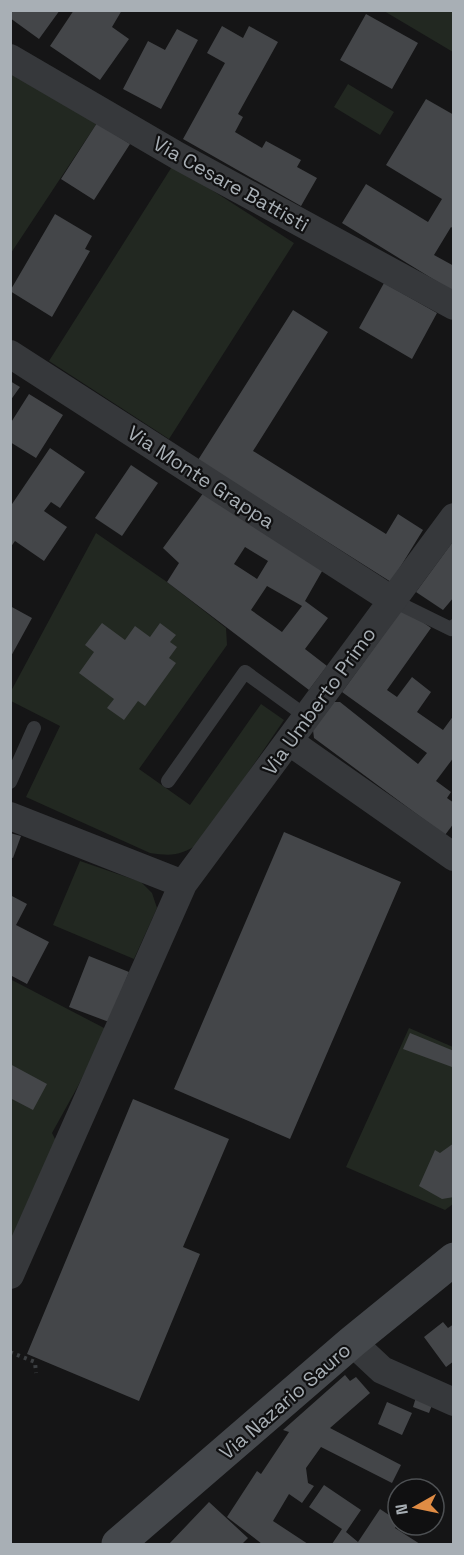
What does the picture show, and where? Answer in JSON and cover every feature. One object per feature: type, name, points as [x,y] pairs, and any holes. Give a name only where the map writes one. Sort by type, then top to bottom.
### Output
[{"type":"main road","name":"Via Nazario Sauro","points":[[118,1545],[352,1342],[453,1259]]},
{"type":"street","name":"Via Cesare Battisti","points":[[10,58],[178,156],[453,306]]},
{"type":"street","name":"Via Monte Grappa","points":[[10,354],[392,600]]},
{"type":"street","name":"Via Umberto Primo","points":[[10,1275],[183,884],[290,742],[453,517]]},
{"type":"street","points":[[290,742],[453,857]]},
{"type":"street","points":[[10,816],[183,884]]},
{"type":"street","points":[[352,1342],[382,1370],[453,1402]]},
{"type":"lane","points":[[392,600],[452,628],[453,626]]},
{"type":"lane","points":[[168,781],[245,672],[307,717]]},
{"type":"lane","points":[[10,782],[34,728]]},
{"type":"path","points":[[10,1352],[35,1362],[36,1373]]},
{"type":"shaded area","points":[[384,11],[453,11],[453,52]]},
{"type":"shaded area","points":[[11,74],[97,123],[11,253]]},
{"type":"shaded area","points":[[348,84],[394,112],[380,135],[334,107]]},
{"type":"shaded area","points":[[173,165],[294,243],[169,439],[49,361]]},
{"type":"shaded area","points":[[96,533],[167,582],[226,628],[227,645],[139,769],[190,805],[261,704],[284,720],[200,843],[181,853],[170,855],[150,853],[26,797],[60,726],[11,701],[10,693]]},
{"type":"shaded area","points":[[80,861],[141,882],[152,893],[157,908],[134,959],[53,925]]},
{"type":"shaded area","points":[[10,979],[106,1029],[52,1133],[60,1149],[10,1244]]},
{"type":"shaded area","points":[[409,1028],[453,1047],[453,1204],[445,1210],[346,1167]]},
{"type":"building","points":[[10,10],[60,10],[39,39],[10,18]]},
{"type":"building","points":[[74,10],[122,10],[112,27],[129,39],[100,80],[50,46]]},
{"type":"building","points":[[366,14],[418,43],[392,89],[340,60]]},
{"type":"building","points":[[222,26],[243,38],[249,26],[278,42],[238,114],[243,117],[235,132],[262,148],[266,141],[301,160],[297,167],[317,178],[301,206],[183,139],[225,63],[207,53]]},
{"type":"building","points":[[177,29],[198,40],[161,109],[123,89],[148,41],[165,50]]},
{"type":"building","points":[[426,99],[454,115],[454,229],[451,227],[434,255],[454,266],[454,292],[342,223],[366,184],[428,222],[442,199],[386,165]]},
{"type":"building","points":[[97,123],[130,144],[94,200],[61,179]]},
{"type":"building","points":[[55,214],[92,236],[85,249],[90,251],[52,317],[10,291]]},
{"type":"building","points":[[384,283],[437,313],[412,359],[359,328]]},
{"type":"building","points":[[293,310],[328,332],[253,451],[386,534],[398,514],[423,530],[391,582],[198,460]]},
{"type":"building","points":[[10,381],[20,387],[10,401]]},
{"type":"building","points":[[29,394],[63,415],[36,458],[10,442],[10,424]]},
{"type":"building","points":[[50,448],[85,472],[60,508],[51,502],[44,511],[67,527],[44,561],[15,541],[10,548],[10,507]]},
{"type":"building","points":[[131,465],[158,483],[122,536],[95,518]]},
{"type":"building","points":[[204,492],[325,566],[305,601],[328,618],[305,649],[327,666],[309,690],[167,582],[179,563],[163,548]],"holes":[[[245,547],[268,561],[257,579],[234,564]],[[267,586],[302,606],[282,632],[251,610]]]},
{"type":"building","points":[[454,540],[454,597],[443,610],[416,592]]},
{"type":"building","points":[[10,606],[32,618],[10,658]]},
{"type":"building","points":[[403,608],[431,628],[387,690],[397,697],[412,677],[431,692],[417,712],[443,730],[454,715],[454,757],[436,781],[451,792],[447,798],[454,803],[454,823],[445,835],[314,738],[313,730],[334,702],[340,702],[418,764],[427,753],[342,692]]},
{"type":"building","points":[[102,623],[125,640],[135,626],[150,637],[160,623],[176,635],[170,642],[177,647],[169,658],[176,663],[145,706],[138,701],[124,720],[107,708],[114,699],[79,673],[94,652],[85,645]]},
{"type":"building","points":[[284,832],[401,882],[290,1139],[174,1089]]},
{"type":"building","points":[[10,833],[21,836],[13,858],[10,857]]},
{"type":"building","points":[[10,895],[27,904],[16,925],[49,942],[27,984],[10,975]]},
{"type":"building","points":[[89,956],[129,972],[109,1022],[69,1007]]},
{"type":"building","points":[[410,1033],[454,1051],[452,1067],[403,1049]]},
{"type":"building","points":[[10,1064],[47,1084],[33,1110],[10,1098]]},
{"type":"building","points":[[133,1099],[229,1139],[183,1247],[200,1254],[139,1401],[27,1354]]},
{"type":"building","points":[[454,1143],[454,1197],[442,1199],[419,1186],[435,1150],[440,1153]]},
{"type":"building","points":[[443,1322],[448,1328],[454,1324],[454,1361],[446,1367],[424,1337]]},
{"type":"building","points":[[345,1375],[350,1381],[356,1377],[370,1393],[330,1428],[401,1465],[395,1477],[386,1477],[386,1480],[321,1447],[306,1468],[308,1483],[314,1486],[302,1503],[289,1494],[273,1521],[308,1544],[262,1544],[227,1517],[257,1471],[261,1474],[289,1432],[283,1430]]},
{"type":"building","points":[[417,1394],[434,1400],[429,1413],[413,1407]]},
{"type":"building","points":[[387,1402],[412,1413],[402,1435],[378,1424]]},
{"type":"building","points":[[324,1485],[361,1510],[346,1532],[358,1542],[380,1509],[386,1513],[386,1537],[409,1537],[420,1544],[332,1544],[342,1529],[309,1507]]},
{"type":"building","points":[[209,1502],[248,1538],[242,1544],[169,1544]]}]
